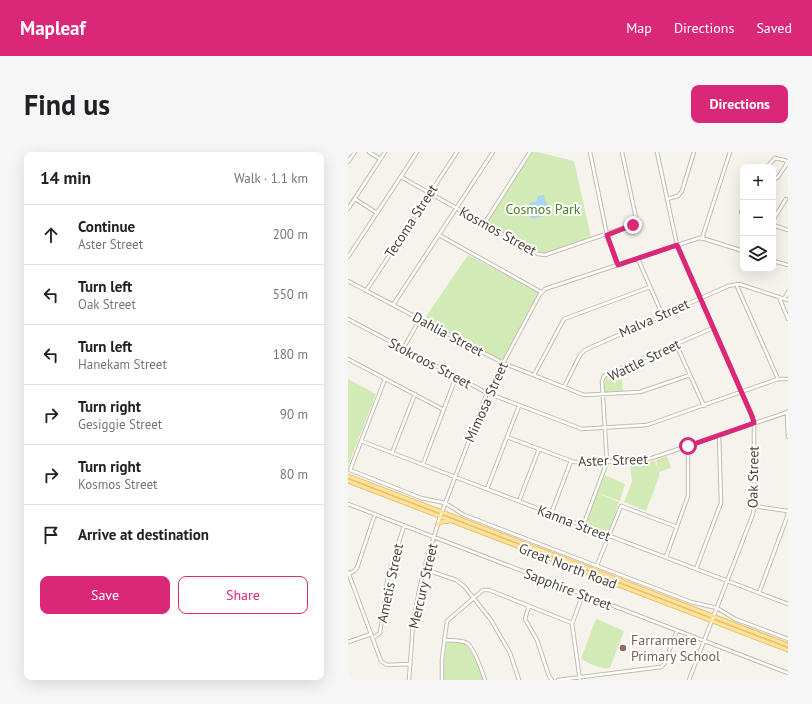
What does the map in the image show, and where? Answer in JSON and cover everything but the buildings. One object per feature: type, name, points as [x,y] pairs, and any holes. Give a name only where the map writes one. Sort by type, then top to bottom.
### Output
[{"type":"main road","name":"Great North Road","points":[[348,476],[452,521],[788,650]]},
{"type":"main road","name":"Great North Road","points":[[348,481],[543,551],[788,645]]},
{"type":"main road","points":[[438,524],[445,521],[452,521]]},
{"type":"main road","points":[[542,556],[543,551]]},
{"type":"street","points":[[348,162],[354,152]]},
{"type":"street","points":[[369,152],[380,159]]},
{"type":"street","points":[[348,209],[385,152]]},
{"type":"street","points":[[348,257],[417,152]]},
{"type":"street","name":"Tecoma Street","points":[[366,291],[456,152]]},
{"type":"street","points":[[393,305],[493,152]]},
{"type":"street","points":[[484,224],[530,152]]},
{"type":"street","points":[[590,152],[607,235],[618,265]]},
{"type":"street","name":"Kosmos Street","points":[[401,177],[541,255],[607,235],[636,223],[622,152]]},
{"type":"street","name":"Oak Street","points":[[657,152],[677,245],[699,298],[742,392],[754,423],[753,514],[689,680]]},
{"type":"street","points":[[667,199],[681,193],[694,152]]},
{"type":"street","points":[[702,238],[730,152]]},
{"type":"street","points":[[769,164],[772,159],[775,158],[788,161],[783,171],[776,178]]},
{"type":"street","points":[[776,215],[786,198]]},
{"type":"street","points":[[355,199],[377,213]]},
{"type":"street","points":[[776,226],[788,230]]},
{"type":"street","points":[[439,235],[541,292],[548,288],[702,238],[740,250]]},
{"type":"street","points":[[638,259],[662,314]]},
{"type":"street","points":[[776,261],[788,265]]},
{"type":"street","name":"Dahlia Street","points":[[348,281],[503,363],[584,395],[640,392],[690,375]]},
{"type":"street","points":[[736,284],[788,300]]},
{"type":"street","points":[[736,284],[778,379]]},
{"type":"street","name":"Malva Street","points":[[564,387],[584,350],[662,314],[736,284]]},
{"type":"street","points":[[534,375],[563,320],[650,287]]},
{"type":"street","name":"Mimosa Street","points":[[441,515],[487,393],[541,292]]},
{"type":"street","points":[[784,299],[788,292]]},
{"type":"street","points":[[779,297],[788,319]]},
{"type":"street","name":"Stokroos Street","points":[[348,319],[487,393],[579,428],[647,425],[778,379],[788,378]]},
{"type":"street","points":[[403,349],[420,319]]},
{"type":"street","name":"Wattle Street","points":[[583,526],[607,462],[603,379],[606,375],[713,328]]},
{"type":"street","points":[[676,344],[704,406]]},
{"type":"street","points":[[348,359],[444,410]]},
{"type":"street","points":[[423,464],[456,377]]},
{"type":"street","points":[[385,379],[350,470],[421,498],[445,503],[464,515],[691,602],[717,608],[734,618],[788,639]]},
{"type":"street","points":[[392,452],[415,394]]},
{"type":"street","points":[[487,489],[519,406]]},
{"type":"street","points":[[788,412],[788,437]]},
{"type":"street","name":"Aster Street","points":[[507,437],[571,461],[607,462],[654,458],[788,412]]},
{"type":"street","points":[[696,569],[721,502],[720,435]]},
{"type":"street","name":"Kanna Street","points":[[361,440],[788,604]]},
{"type":"street","points":[[666,557],[688,496],[688,446]]},
{"type":"street","points":[[520,501],[539,449]]},
{"type":"street","points":[[551,514],[571,461]]},
{"type":"street","name":"Sapphire Street","points":[[348,504],[788,673]]},
{"type":"street","points":[[597,566],[621,506],[677,527]]},
{"type":"street","points":[[754,506],[788,512],[759,593]]},
{"type":"street","points":[[375,514],[357,568],[348,573],[380,659],[384,664],[410,664]]},
{"type":"street","name":"Mercury Street","points":[[409,680],[413,624],[424,569],[441,515]]},
{"type":"street","name":"Ametis Street","points":[[373,638],[380,633],[388,576],[404,526]]},
{"type":"street","points":[[424,569],[459,581],[474,597],[491,620],[510,653],[519,680]]},
{"type":"street","points":[[442,680],[444,640],[448,619],[483,590],[487,590],[572,623]]},
{"type":"street","points":[[579,679],[572,623],[583,594]]},
{"type":"street","points":[[529,606],[525,619],[537,640],[549,676],[552,680]]},
{"type":"street","points":[[558,680],[579,679],[660,667],[664,664],[677,630]]},
{"type":"street","points":[[348,642],[371,634]]},
{"type":"street","points":[[444,640],[462,642],[469,645],[480,664],[485,680]]},
{"type":"green space","name":"Cosmos Park","points":[[532,152],[574,161],[591,237],[548,253],[540,253],[488,224],[489,218]]},
{"type":"green space","points":[[468,255],[535,290],[538,293],[503,359],[501,360],[425,318]]},
{"type":"green space","points":[[621,372],[623,391],[606,392],[604,390],[607,377]]},
{"type":"green space","points":[[348,379],[376,394],[348,466]]},
{"type":"green space","points":[[667,456],[671,468],[659,472],[656,460]]},
{"type":"green space","points":[[655,461],[659,472],[659,477],[646,511],[624,502],[632,482],[630,463]]},
{"type":"green space","points":[[605,475],[625,484],[620,501],[598,493]]},
{"type":"green space","points":[[597,493],[619,502],[610,528],[606,533],[585,524]]},
{"type":"green space","points":[[597,619],[624,631],[610,668],[599,667],[581,659]]},
{"type":"green space","points":[[450,642],[466,644],[480,667],[485,680],[443,680],[446,645]]},
{"type":"water","points":[[544,195],[545,201],[550,206],[550,209],[545,212],[544,216],[532,219],[528,214],[528,206],[531,202],[536,202],[538,196]]},
{"type":"place","name":"Farrarmere Primary School","points":[[623,648]]},
{"type":"route","points":[[633,225],[607,235],[618,265],[677,245],[754,423],[688,446]]}]
